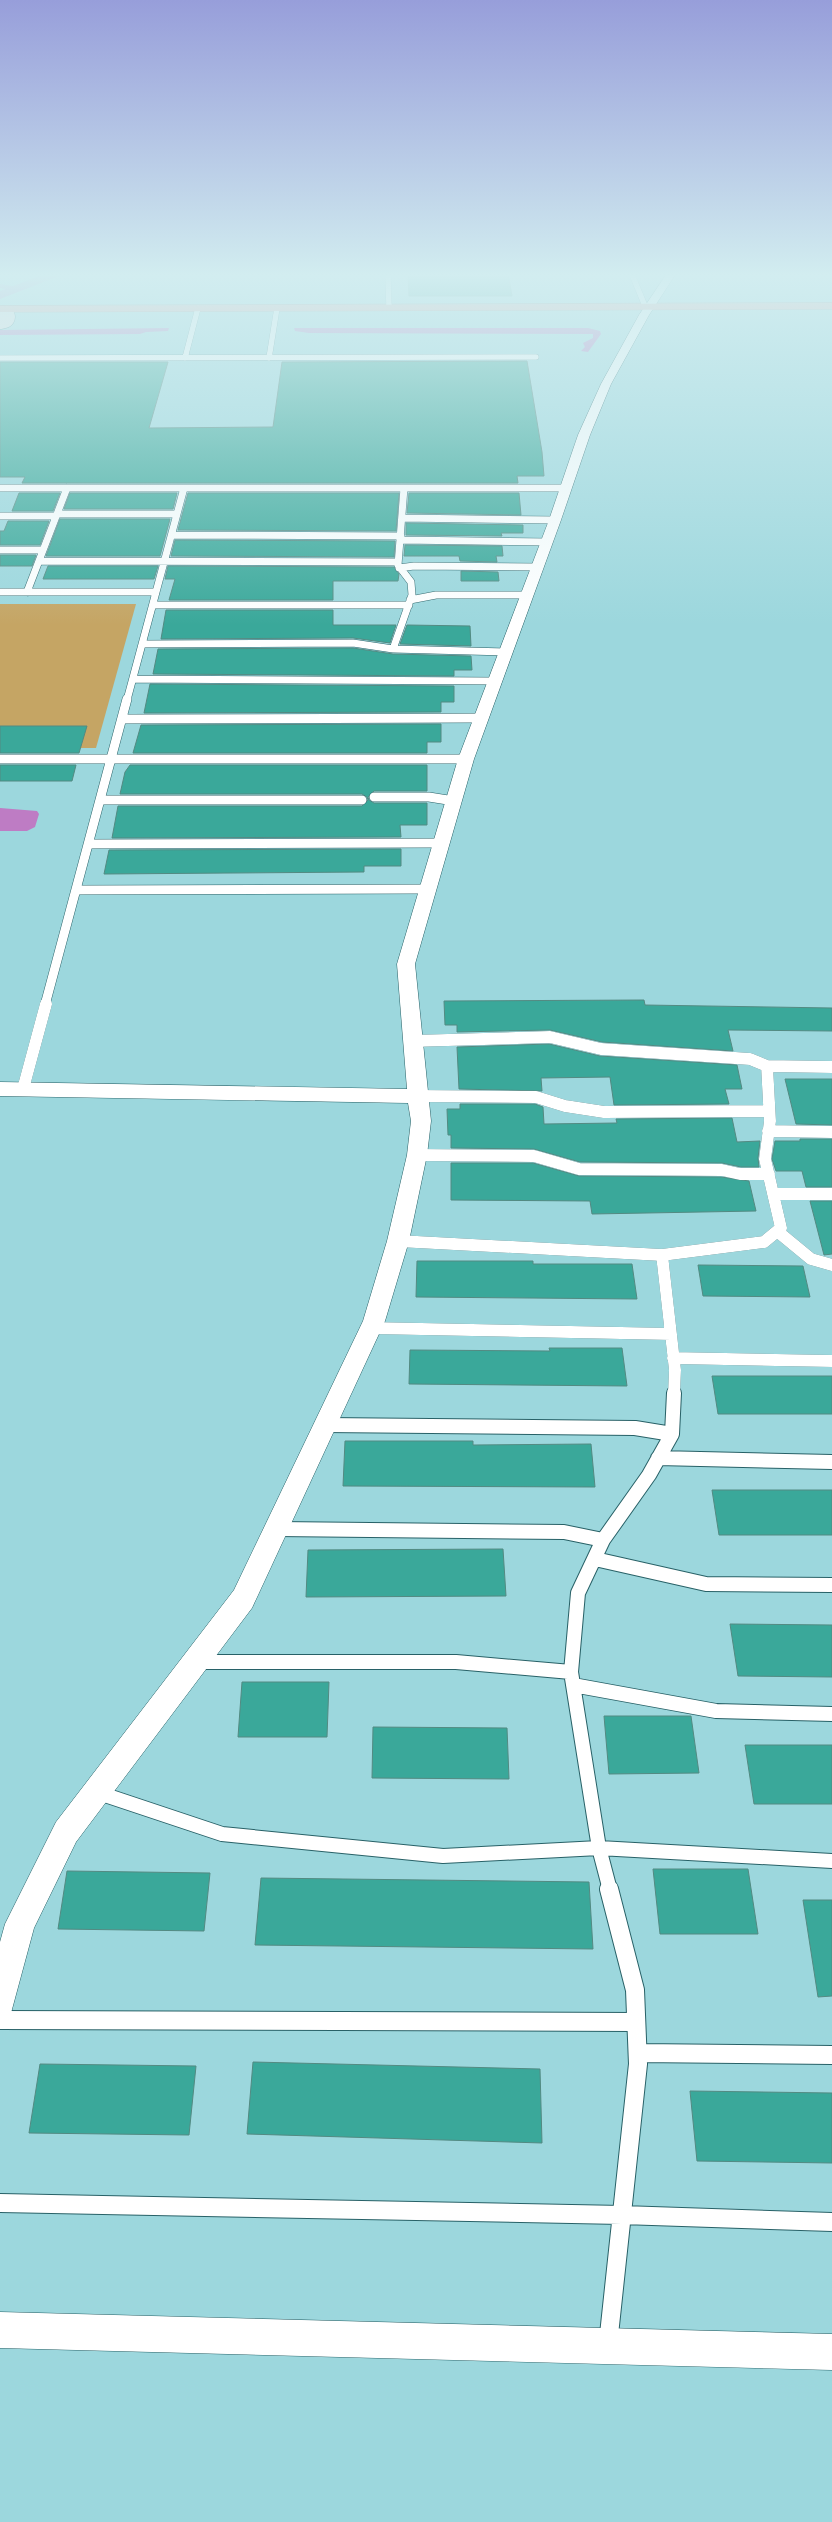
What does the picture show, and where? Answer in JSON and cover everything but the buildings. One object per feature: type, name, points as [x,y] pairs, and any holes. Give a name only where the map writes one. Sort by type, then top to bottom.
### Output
[{"type":"street","points":[[0,2002],[20,1924],[66,1832],[243,1600],[370,1328],[398,1240],[417,1156],[421,1121],[417,1096],[406,964],[466,759],[547,542],[584,435],[604,390]]},
{"type":"street","points":[[0,1089],[417,1096]]},
{"type":"street","points":[[0,2330],[832,2352]]},
{"type":"lane","points":[[0,488],[566,488]]},
{"type":"lane","points":[[27,592],[67,488]]},
{"type":"lane","points":[[23,1089],[184,488]]},
{"type":"lane","points":[[393,649],[410,603],[410,582],[399,565],[404,488]]},
{"type":"lane","points":[[0,516],[177,514]]},
{"type":"lane","points":[[402,518],[555,520]]},
{"type":"lane","points":[[172,535],[401,538],[547,542]]},
{"type":"lane","points":[[0,550],[43,550]]},
{"type":"lane","points":[[39,561],[414,566],[538,566]]},
{"type":"lane","points":[[0,592],[156,592]]},
{"type":"lane","points":[[153,604],[410,603],[436,595],[527,595]]},
{"type":"lane","points":[[143,644],[353,643],[393,649],[506,652]]},
{"type":"lane","points":[[134,679],[495,681]]},
{"type":"lane","points":[[123,719],[482,718]]},
{"type":"lane","points":[[0,759],[466,759]]},
{"type":"lane","points":[[374,797],[429,797],[454,801]]},
{"type":"lane","points":[[101,800],[362,800]]},
{"type":"lane","points":[[89,844],[441,844]]},
{"type":"lane","points":[[77,890],[428,889]]},
{"type":"lane","points":[[412,1041],[550,1037],[601,1049],[750,1059],[767,1066],[832,1067]]},
{"type":"lane","points":[[398,1240],[662,1255],[764,1242],[781,1228],[775,1194],[765,1159],[769,1111],[767,1066]]},
{"type":"lane","points":[[417,1096],[536,1097],[565,1106],[604,1112],[769,1111]]},
{"type":"lane","points":[[768,1131],[832,1132]]},
{"type":"lane","points":[[417,1156],[534,1156],[579,1169],[722,1170],[740,1174],[769,1174]]},
{"type":"lane","points":[[775,1194],[832,1194]]},
{"type":"lane","points":[[777,1231],[811,1259],[832,1265]]},
{"type":"lane","points":[[608,2346],[638,2053],[635,1990],[599,1848],[572,1678],[578,1593],[603,1540],[658,1458],[672,1434],[675,1370],[662,1255]]},
{"type":"lane","points":[[370,1328],[671,1334]]},
{"type":"lane","points":[[673,1358],[832,1361]]},
{"type":"lane","points":[[325,1426],[635,1428],[672,1434]]},
{"type":"lane","points":[[658,1458],[832,1462]]},
{"type":"lane","points":[[277,1528],[564,1532],[603,1540]]},
{"type":"lane","points":[[595,1559],[706,1584],[832,1585]]},
{"type":"lane","points":[[196,1662],[456,1662],[572,1678],[716,1711],[832,1714]]},
{"type":"lane","points":[[96,1792],[222,1834],[443,1856],[599,1848],[832,1861]]},
{"type":"lane","points":[[0,2020],[636,2022]]},
{"type":"lane","points":[[638,2053],[832,2054]]},
{"type":"lane","points":[[0,2203],[622,2216],[832,2222]]},
{"type":"shaded area","points":[[0,604],[136,604],[96,748],[0,748]]},
{"type":"shaded area","points":[[0,808],[37,811],[39,814],[35,827],[27,831],[0,831]]}]
